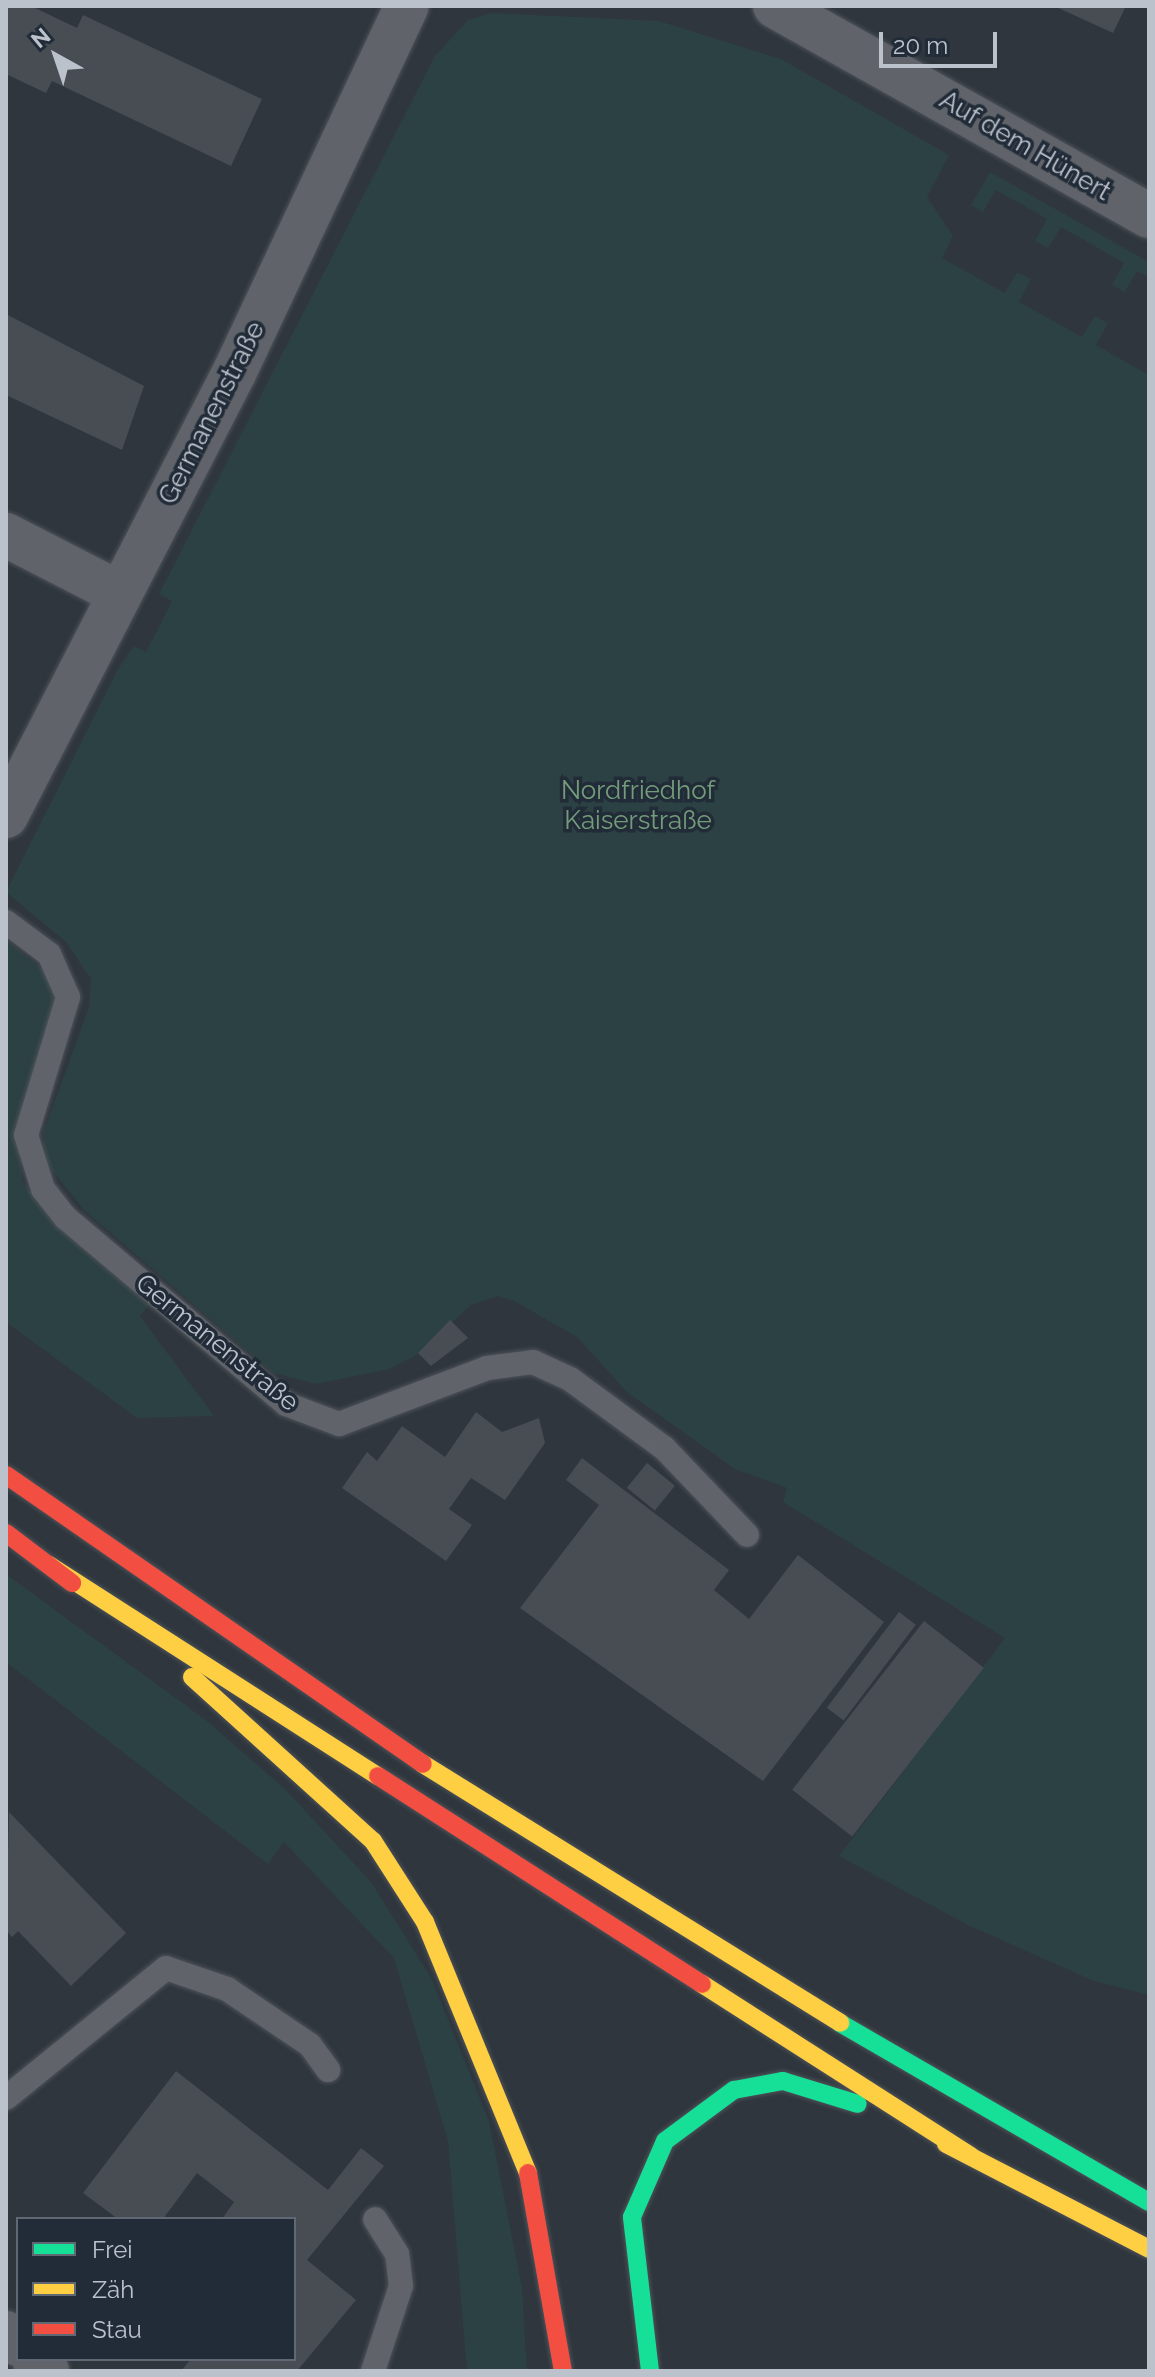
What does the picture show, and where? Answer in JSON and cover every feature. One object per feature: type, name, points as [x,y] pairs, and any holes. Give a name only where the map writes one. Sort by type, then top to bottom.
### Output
[{"type":"highway","points":[[6,1475],[145,1578],[489,1808],[990,2116],[1149,2202]]},
{"type":"highway","points":[[6,1533],[207,1689],[373,1841],[462,1995],[522,2143],[554,2289],[563,2371]]},
{"type":"highway","points":[[49,1565],[971,2156]]},
{"type":"highway","points":[[650,2371],[632,2217],[665,2141],[697,2111],[734,2090],[783,2081],[836,2094],[971,2156],[1149,2249]]},
{"type":"street","name":"Germanenstraße","points":[[6,816],[249,343],[407,6]]},
{"type":"street","name":"Auf dem Hünert","points":[[775,6],[1149,216]]},
{"type":"street","points":[[6,535],[119,593]]},
{"type":"lane","name":"Germanenstraße","points":[[6,922],[49,954],[68,997],[26,1135],[43,1189],[66,1218],[286,1404],[314,1421],[339,1424],[487,1368],[533,1362],[570,1379],[664,1448],[747,1535]]},
{"type":"lane","points":[[6,2098],[166,1968],[227,1989],[310,2045],[328,2070]]},
{"type":"lane","points":[[373,2371],[401,2286],[397,2254],[375,2219]]},
{"type":"green space","name":"Nordfriedhof Kaiserstraße","points":[[492,13],[659,21],[781,59],[949,155],[927,197],[953,236],[942,258],[1005,293],[1017,272],[1031,279],[1019,302],[1082,337],[1095,316],[1108,323],[1096,345],[1149,375],[1149,1995],[1094,1981],[970,1926],[839,1856],[1005,1638],[783,1502],[787,1488],[735,1469],[627,1392],[577,1337],[514,1301],[498,1296],[471,1305],[415,1356],[389,1369],[317,1384],[273,1373],[84,1210],[46,1163],[43,1133],[89,1007],[91,979],[66,942],[6,892],[118,669],[134,646],[146,652],[172,601],[159,594],[435,56],[468,20]]},
{"type":"green space","points":[[990,172],[1149,262],[1149,277],[1137,271],[1125,292],[1112,285],[1124,263],[1061,227],[1048,248],[1035,241],[1047,219],[996,190],[983,212],[971,205]]},
{"type":"green space","points":[[6,940],[54,979],[57,1011],[15,1129],[23,1182],[59,1228],[149,1305],[140,1316],[214,1416],[137,1418],[6,1322]]},
{"type":"green space","points":[[6,1574],[207,1721],[286,1790],[371,1882],[432,1979],[489,2121],[522,2288],[527,2371],[467,2371],[448,2141],[394,1958],[284,1842],[268,1864],[6,1662]]},
{"type":"building","points":[[6,6],[31,6],[77,28],[83,15],[262,99],[231,166],[52,81],[46,93],[6,74]]},
{"type":"building","points":[[1054,6],[1126,6],[1113,33]]},
{"type":"building","points":[[6,314],[144,386],[122,450],[6,395]]},
{"type":"building","points":[[450,1320],[468,1338],[431,1366],[418,1353]]},
{"type":"building","points":[[476,1412],[502,1432],[539,1418],[545,1443],[505,1500],[471,1478],[449,1509],[472,1525],[446,1561],[342,1488],[367,1452],[377,1461],[402,1426],[445,1457]]},
{"type":"building","points":[[582,1458],[729,1570],[714,1590],[749,1619],[798,1555],[884,1622],[763,1781],[520,1608],[599,1505],[566,1480]]},
{"type":"building","points":[[647,1463],[675,1486],[655,1511],[627,1488]]},
{"type":"building","points":[[899,1612],[916,1625],[844,1720],[827,1708]]},
{"type":"building","points":[[924,1621],[984,1668],[852,1836],[792,1790]]},
{"type":"building","points":[[9,1812],[126,1933],[71,1986],[18,1931],[12,1937],[6,1930]]},
{"type":"building","points":[[176,2071],[328,2190],[361,2148],[384,2166],[307,2260],[356,2300],[297,2371],[181,2371],[189,2361],[296,2361],[296,2217],[223,2217],[234,2202],[197,2173],[164,2217],[115,2217],[83,2193]]},
{"type":"traffic: fast","points":[[840,2023],[1149,2202]]},
{"type":"traffic: fast","points":[[650,2371],[632,2217],[665,2141],[734,2090],[783,2081],[858,2104]]},
{"type":"traffic: slow","points":[[49,1565],[378,1776]]},
{"type":"traffic: slow","points":[[192,1677],[373,1841],[425,1922],[528,2173]]},
{"type":"traffic: slow","points":[[423,1764],[840,2023]]},
{"type":"traffic: slow","points":[[702,1984],[971,2156]]},
{"type":"traffic: slow","points":[[946,2144],[1149,2249]]},
{"type":"traffic: jam","points":[[6,1475],[423,1764]]},
{"type":"traffic: jam","points":[[6,1533],[72,1583]]},
{"type":"traffic: jam","points":[[378,1776],[702,1984]]},
{"type":"traffic: jam","points":[[528,2173],[563,2371]]}]
